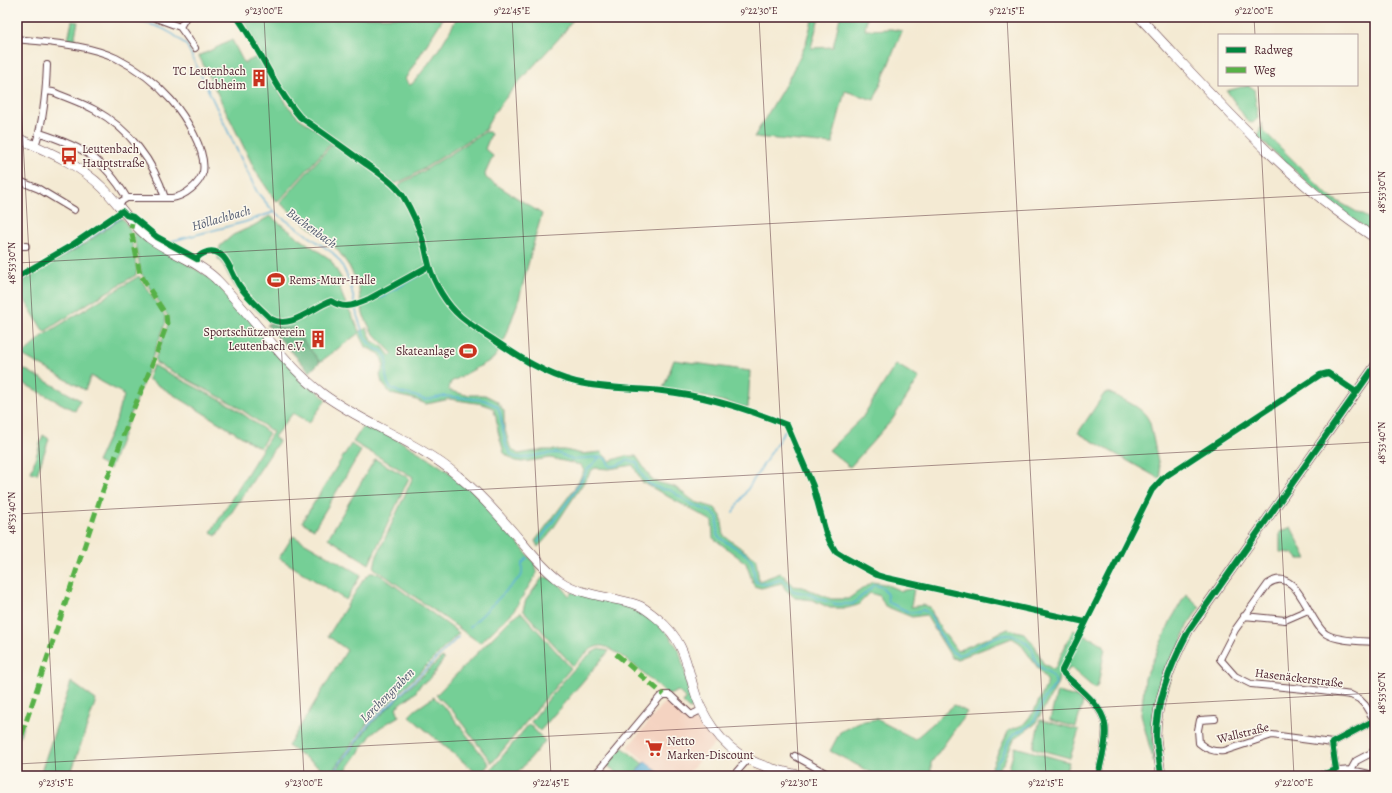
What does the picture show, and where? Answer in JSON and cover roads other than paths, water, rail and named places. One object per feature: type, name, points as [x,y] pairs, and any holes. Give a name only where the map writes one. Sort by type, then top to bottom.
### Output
[{"type":"street","points":[[153,17],[180,27],[195,48]]},
{"type":"street","points":[[180,27],[186,17]]},
{"type":"street","points":[[1138,17],[1289,173],[1328,204],[1375,238]]},
{"type":"street","points":[[17,39],[84,48],[116,58],[155,84],[171,100],[184,118],[194,135],[202,158],[203,168],[199,180],[190,190],[179,197],[127,198],[117,204]]},
{"type":"street","points":[[35,146],[40,133],[46,91],[47,65]]},
{"type":"street","points":[[46,91],[53,92],[94,109],[128,134],[146,156],[155,171],[165,198]]},
{"type":"street","points":[[40,133],[85,151],[96,158],[119,184],[127,198]]},
{"type":"street","points":[[17,138],[69,163],[82,171],[103,188],[132,223],[150,238],[213,276],[303,376],[332,400],[441,462],[490,505],[539,562],[558,579],[570,587],[586,593],[640,606],[656,617],[666,626],[679,642],[683,650],[701,710],[712,728],[735,750],[748,759],[775,769],[803,776]]},
{"type":"street","points":[[17,180],[39,189],[74,210]]},
{"type":"street","points":[[17,246],[26,246]]},
{"type":"street","points":[[1162,776],[1157,748],[1157,724],[1161,700],[1174,660],[1188,630],[1375,366]]},
{"type":"street","name":"Hasenäckerstraße","points":[[1332,743],[1375,720],[1359,699],[1351,695],[1252,684],[1235,676],[1220,659],[1244,616],[1268,584],[1279,579],[1289,581],[1295,588],[1316,625],[1328,635],[1341,639],[1375,642]]},
{"type":"street","points":[[1244,616],[1285,620],[1308,610]]},
{"type":"street","points":[[1064,674],[1092,701],[1102,715],[1106,729],[1098,776]]},
{"type":"street","points":[[594,776],[660,697],[670,695],[691,714],[701,710]]},
{"type":"street","name":"Wallstraße","points":[[1215,719],[1200,720],[1198,730],[1200,743],[1210,750],[1218,752],[1272,735],[1332,743]]},
{"type":"street","points":[[1332,743],[1336,770]]},
{"type":"street","points":[[1352,770],[1356,761],[1375,751]]},
{"type":"street","points":[[795,756],[831,776]]},
{"type":"street","points":[[733,776],[748,759]]},
{"type":"street","points":[[1316,776],[1336,770],[1352,770],[1375,776]]},
{"type":"water","points":[[645,761],[663,776],[633,776]]},
{"type":"waterway","name":"Buchenbach","points":[[106,17],[139,22],[159,27],[168,31],[187,46],[257,192],[274,212],[333,253],[341,263],[350,282],[357,315],[364,336],[369,343],[376,349],[382,351],[387,358],[386,376],[388,384],[391,388],[401,393],[425,400],[445,396],[484,400],[493,404],[498,407],[500,413],[506,446],[515,457],[523,458],[557,453],[572,459],[601,457],[605,458],[610,466],[615,466],[627,461],[637,463],[642,475],[649,484],[661,489],[670,490],[691,504],[711,512],[718,518],[717,535],[747,555],[752,562],[756,582],[766,584],[782,579],[793,591],[809,594],[819,599],[836,604],[853,604],[875,585],[882,587],[887,595],[888,602],[911,613],[923,610],[931,615],[936,628],[948,647],[952,652],[959,655],[996,637],[1013,635],[1022,640],[1032,649],[1036,662],[1039,666],[1053,676],[1056,684],[1044,699],[1035,719],[1029,726],[1014,734],[1002,757],[998,761],[994,769],[993,776]]},
{"type":"waterway","name":"Höllachbach","points":[[172,241],[245,222],[274,212]]},
{"type":"waterway","name":"Höllachbach","points":[[17,282],[76,247],[120,218]]},
{"type":"waterway","points":[[380,298],[421,274]]},
{"type":"waterway","points":[[733,512],[786,429]]},
{"type":"waterway","name":"Lerchengraben","points":[[538,542],[571,497],[588,469],[600,457]]},
{"type":"waterway","name":"Lerchengraben","points":[[470,627],[522,575],[522,564],[527,558]]},
{"type":"waterway","name":"Lerchengraben","points":[[334,771],[369,724],[458,637]]},
{"type":"place","name":"TC Leutenbach Clubheim","points":[[259,78]]},
{"type":"place","name":"Leutenbach Hauptstraße","points":[[69,156]]},
{"type":"place","name":"Rems-Murr-Halle","points":[[276,280]]},
{"type":"place","name":"Sportschützenverein Leutenbach e.V.","points":[[318,339]]},
{"type":"place","name":"Skateanlage","points":[[468,351]]},
{"type":"place","name":"Netto Marken-Discount","points":[[654,748]]}]
